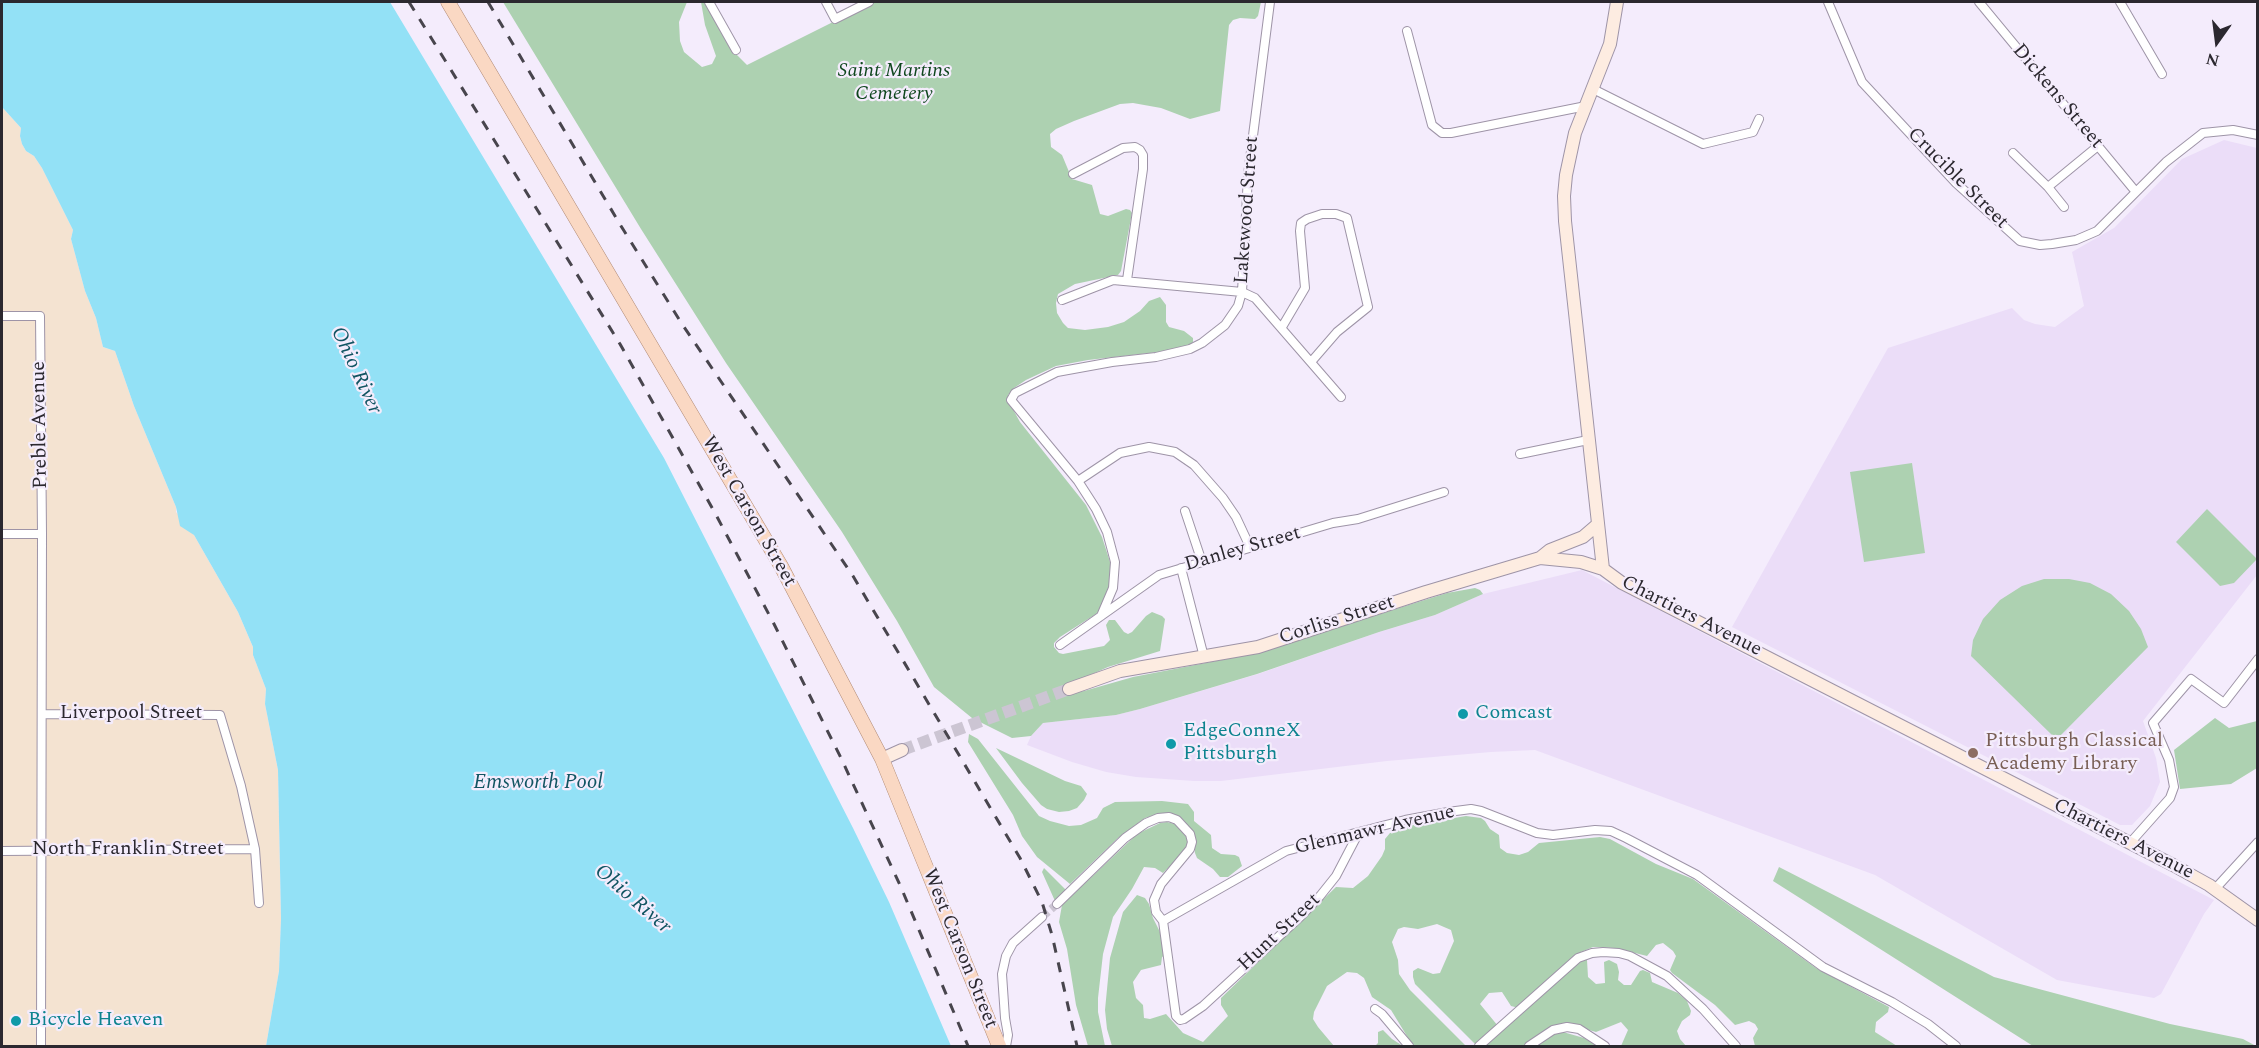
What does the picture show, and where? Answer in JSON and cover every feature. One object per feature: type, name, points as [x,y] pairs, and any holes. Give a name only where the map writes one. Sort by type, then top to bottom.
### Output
[{"type":"main road","name":"West Carson Street","points":[[448,2],[781,566],[882,759],[999,1047]]},
{"type":"street","points":[[709,2],[736,50]]},
{"type":"street","points":[[826,2],[835,19],[869,2]]},
{"type":"street","name":"Lakewood Street","points":[[1077,481],[1011,400],[1015,393],[1057,372],[1156,357],[1190,349],[1225,326],[1238,306],[1242,292],[1248,175],[1270,2]]},
{"type":"street","name":"Chartiers Avenue","points":[[1617,2],[1610,44],[1575,133],[1570,152],[1564,204],[1603,569],[1622,583],[2130,843],[2215,889],[2258,920]]},
{"type":"street","name":"Crucible Street","points":[[1828,2],[1862,82],[1956,183],[2020,240],[2040,245],[2052,244],[2076,240],[2097,231],[2166,162],[2204,133],[2233,130],[2258,135]]},
{"type":"street","name":"Dickens Street","points":[[1979,2],[2136,192]]},
{"type":"street","points":[[2120,2],[2162,74]]},
{"type":"street","points":[[1407,31],[1432,125],[1442,133],[1586,106]]},
{"type":"street","points":[[1593,89],[1703,144],[1753,132],[1759,119]]},
{"type":"street","points":[[2048,187],[2098,146]]},
{"type":"street","points":[[1073,174],[1123,148],[1135,147],[1143,155],[1127,280]]},
{"type":"street","points":[[2013,153],[2048,187],[2064,207]]},
{"type":"street","points":[[1282,327],[1305,288],[1301,223],[1322,214],[1336,213],[1347,218],[1352,230],[1368,308],[1337,332],[1311,362]]},
{"type":"street","points":[[1062,300],[1113,280],[1242,292],[1255,298],[1341,397]]},
{"type":"street","name":"Preble Avenue","points":[[2,316],[40,316],[41,1047]]},
{"type":"street","points":[[1520,454],[1588,440]]},
{"type":"street","points":[[1101,615],[1113,588],[1115,562],[1107,532],[1096,509],[1077,481],[1120,453],[1149,447],[1184,457],[1204,475],[1236,517],[1250,548]]},
{"type":"street","name":"Danley Street","points":[[1060,645],[1159,575],[1333,523],[1358,519],[1444,492]]},
{"type":"street","points":[[1185,511],[1202,562]]},
{"type":"street","points":[[1540,558],[1550,550],[1583,537],[1597,525]]},
{"type":"street","points":[[2,534],[42,534]]},
{"type":"street","name":"Corliss Street","points":[[1069,689],[1120,671],[1258,646],[1540,558],[1581,562],[1603,569]]},
{"type":"street","points":[[1181,568],[1204,657]]},
{"type":"street","points":[[2130,843],[2170,798],[2174,787],[2169,760],[2153,723],[2191,679],[2224,703],[2258,659]]},
{"type":"street","name":"Liverpool Street","points":[[42,714],[220,715],[241,786],[255,849]]},
{"type":"street","points":[[882,759],[902,750]]},
{"type":"street","name":"Glenmawr Avenue","points":[[1163,921],[1286,851],[1405,820],[1471,809],[1537,832],[1553,835],[1595,830],[1611,831],[1697,875],[1823,967],[1892,1002],[1928,1024],[1956,1046]]},
{"type":"street","points":[[1057,904],[1125,838],[1158,818],[1169,817],[1182,825],[1190,834],[1192,842],[1185,858],[1161,885],[1154,900],[1156,912],[1163,921]]},
{"type":"street","name":"Hunt Street","points":[[1163,921],[1176,1016],[1180,1020],[1203,1006],[1301,916],[1336,876],[1359,832]]},
{"type":"street","points":[[2215,889],[2258,842]]},
{"type":"street","points":[[255,849],[259,903]]},
{"type":"street","name":"North Franklin Street","points":[[2,851],[255,849]]},
{"type":"street","points":[[1006,1047],[1008,1035],[1002,974],[1006,956],[1013,943],[1042,916]]},
{"type":"street","points":[[1479,1047],[1578,958],[1592,952],[1620,953],[1630,956],[1667,976],[1702,1009],[1736,1047]]},
{"type":"street","points":[[1375,1009],[1382,1014],[1409,1047]]},
{"type":"street","points":[[1529,1047],[1553,1030],[1567,1027],[1579,1029],[1605,1047]]},
{"type":"shaded area","points":[[2,107],[21,128],[22,144],[42,168],[73,230],[71,239],[103,347],[115,351],[176,512],[194,535],[238,612],[253,647],[253,655],[266,689],[265,704],[278,770],[281,919],[279,971],[266,1046],[2,1046]]},
{"type":"shaded area","points":[[2224,140],[2257,148],[2257,575],[2143,721],[2156,758],[2160,782],[2150,806],[2132,825],[2120,825],[1732,627],[1888,348],[2012,308],[2024,320],[2055,327],[2084,306],[2072,252],[2114,228],[2182,159]]},
{"type":"shaded area","points":[[1582,570],[2214,900],[2204,914],[2161,994],[2154,998],[2057,980],[1875,875],[1535,750],[1387,761],[1221,781],[1194,781],[1136,777],[1106,772],[1027,745],[1031,736],[1043,723],[1116,715],[1140,709],[1258,674],[1435,615],[1483,594]]},
{"type":"green space","name":"Saint Martins Cemetery","points":[[503,2],[687,2],[679,22],[680,41],[684,52],[702,67],[712,64],[716,56],[705,25],[701,2],[705,2],[731,49],[747,65],[873,2],[1261,2],[1258,16],[1255,19],[1240,18],[1233,20],[1229,25],[1220,111],[1190,119],[1161,108],[1133,103],[1120,104],[1074,121],[1050,134],[1051,147],[1062,155],[1072,179],[1092,185],[1100,214],[1108,216],[1126,209],[1132,213],[1121,271],[1118,275],[1075,284],[1058,294],[1057,313],[1063,323],[1068,328],[1085,330],[1108,327],[1124,322],[1140,311],[1149,301],[1160,297],[1166,305],[1166,322],[1169,327],[1184,331],[1193,338],[1193,342],[1188,346],[1159,352],[1056,366],[1026,380],[1008,395],[1009,402],[1020,422],[1086,505],[1102,537],[1111,565],[1109,586],[1100,609],[1096,614],[1060,637],[1054,643],[1054,647],[1063,654],[1104,646],[1110,640],[1106,625],[1109,620],[1115,620],[1128,634],[1152,612],[1165,619],[1160,651],[1108,667],[1068,685],[1077,692],[1084,691],[1133,677],[1252,654],[1447,593],[1475,588],[1483,594],[1435,615],[1257,674],[1140,709],[1116,715],[1043,723],[1031,736],[1012,738],[972,718],[934,687],[897,621],[842,532],[726,363],[641,229]]},
{"type":"green space","points":[[1912,463],[1925,553],[1864,562],[1850,472]]},
{"type":"green space","points":[[2207,509],[2257,559],[2234,583],[2220,586],[2176,542]]},
{"type":"green space","points":[[2044,579],[2069,579],[2090,583],[2111,594],[2129,611],[2141,629],[2148,647],[2061,735],[2052,735],[1971,656],[1973,640],[1983,619],[2000,600],[2022,586]]},
{"type":"green space","points":[[2215,718],[2229,728],[2257,721],[2257,768],[2231,784],[2180,789],[2174,750]]},
{"type":"green space","points":[[969,734],[978,739],[1039,816],[1069,826],[1081,825],[1097,818],[1103,808],[1115,802],[1162,801],[1188,804],[1194,812],[1194,821],[1211,835],[1212,848],[1221,854],[1239,857],[1242,866],[1228,877],[1220,877],[1197,858],[1192,834],[1159,814],[1145,818],[1118,838],[1070,884],[1037,857],[1022,836],[1013,815],[968,742]]},
{"type":"green space","points":[[996,748],[1065,781],[1081,786],[1087,794],[1084,800],[1077,808],[1069,811],[1059,812],[1047,809],[1022,783]]},
{"type":"green space","points":[[1466,816],[1481,818],[1485,821],[1490,829],[1499,835],[1500,848],[1507,853],[1519,855],[1528,852],[1539,843],[1600,837],[1610,839],[1656,864],[1693,879],[1816,968],[1889,1007],[1888,1012],[1876,1022],[1875,1032],[1897,1046],[1755,1046],[1753,1038],[1758,1029],[1755,1024],[1749,1021],[1735,1025],[1715,1005],[1672,973],[1670,970],[1676,956],[1663,943],[1656,945],[1647,956],[1615,948],[1593,947],[1581,952],[1559,969],[1519,1008],[1511,1006],[1502,992],[1489,993],[1480,1004],[1498,1026],[1478,1044],[1475,1044],[1415,984],[1413,971],[1418,968],[1433,974],[1440,973],[1454,941],[1451,930],[1437,924],[1418,929],[1404,927],[1398,929],[1392,942],[1398,960],[1399,974],[1410,990],[1466,1046],[1413,1046],[1391,1010],[1372,997],[1364,978],[1357,973],[1347,972],[1327,986],[1314,1012],[1313,1019],[1334,1046],[1112,1046],[1105,1010],[1110,958],[1123,912],[1137,895],[1145,898],[1149,904],[1162,936],[1166,955],[1162,957],[1161,965],[1141,970],[1133,982],[1136,998],[1143,1005],[1144,1018],[1150,1019],[1166,1014],[1183,1033],[1203,1042],[1228,1016],[1221,1005],[1221,998],[1336,887],[1353,888],[1368,876],[1382,856],[1385,839],[1390,833],[1402,827]]},
{"type":"green space","points":[[1167,822],[1178,825],[1184,831],[1187,845],[1184,852],[1163,873],[1155,868],[1144,867],[1113,917],[1103,954],[1098,998],[1098,1012],[1105,1046],[1088,1046],[1076,1005],[1067,949],[1059,922],[1062,905],[1137,834]]},
{"type":"green space","points":[[1779,867],[1994,977],[2170,1024],[2243,1039],[2256,1046],[2033,1046],[1773,881]]},
{"type":"green space","points":[[1044,868],[1066,890],[1055,901],[1042,872]]},
{"type":"green space","points":[[1583,959],[1587,960],[1588,977],[1596,984],[1605,983],[1604,962],[1609,960],[1617,964],[1618,980],[1624,985],[1631,985],[1643,970],[1650,973],[1652,982],[1678,993],[1687,1001],[1691,1011],[1677,1031],[1686,1046],[1621,1046],[1628,1030],[1621,1022],[1596,1032],[1568,1024],[1525,1046],[1483,1046]]},
{"type":"green space","points":[[1383,1030],[1403,1046],[1375,1046],[1378,1043],[1378,1032]]},
{"type":"green space","points":[[1563,1032],[1584,1038],[1597,1046],[1535,1046]]},
{"type":"water","name":"Emsworth Pool","points":[[2,2],[390,2],[664,458],[853,828],[889,902],[951,1046],[266,1046],[279,971],[281,919],[278,770],[265,704],[266,689],[253,655],[253,647],[238,612],[194,535],[180,526],[176,507],[134,406],[115,351],[103,347],[71,239],[73,230],[42,168],[22,144],[21,128],[2,107]]},
{"type":"tunnel","points":[[902,750],[1069,689]]},
{"type":"tunnel","points":[[1042,917],[1057,904]]},
{"type":"railway","points":[[409,2],[620,344],[715,513],[841,758],[900,885],[968,1046]]},
{"type":"railway","points":[[488,2],[682,324],[853,576],[1020,858],[1042,902],[1052,935],[1077,1046]]},
{"type":"place","name":"Comcast","points":[[1463,714]]},
{"type":"place","name":"EdgeConneX Pittsburgh","points":[[1171,744]]},
{"type":"place","name":"Pittsburgh Classical Academy Library","points":[[1973,753]]},
{"type":"place","name":"Bicycle Heaven","points":[[16,1021]]},
{"type":"water label","name":"Ohio River","points":[[355,371]]},
{"type":"water label","name":"Ohio River","points":[[632,900]]}]
